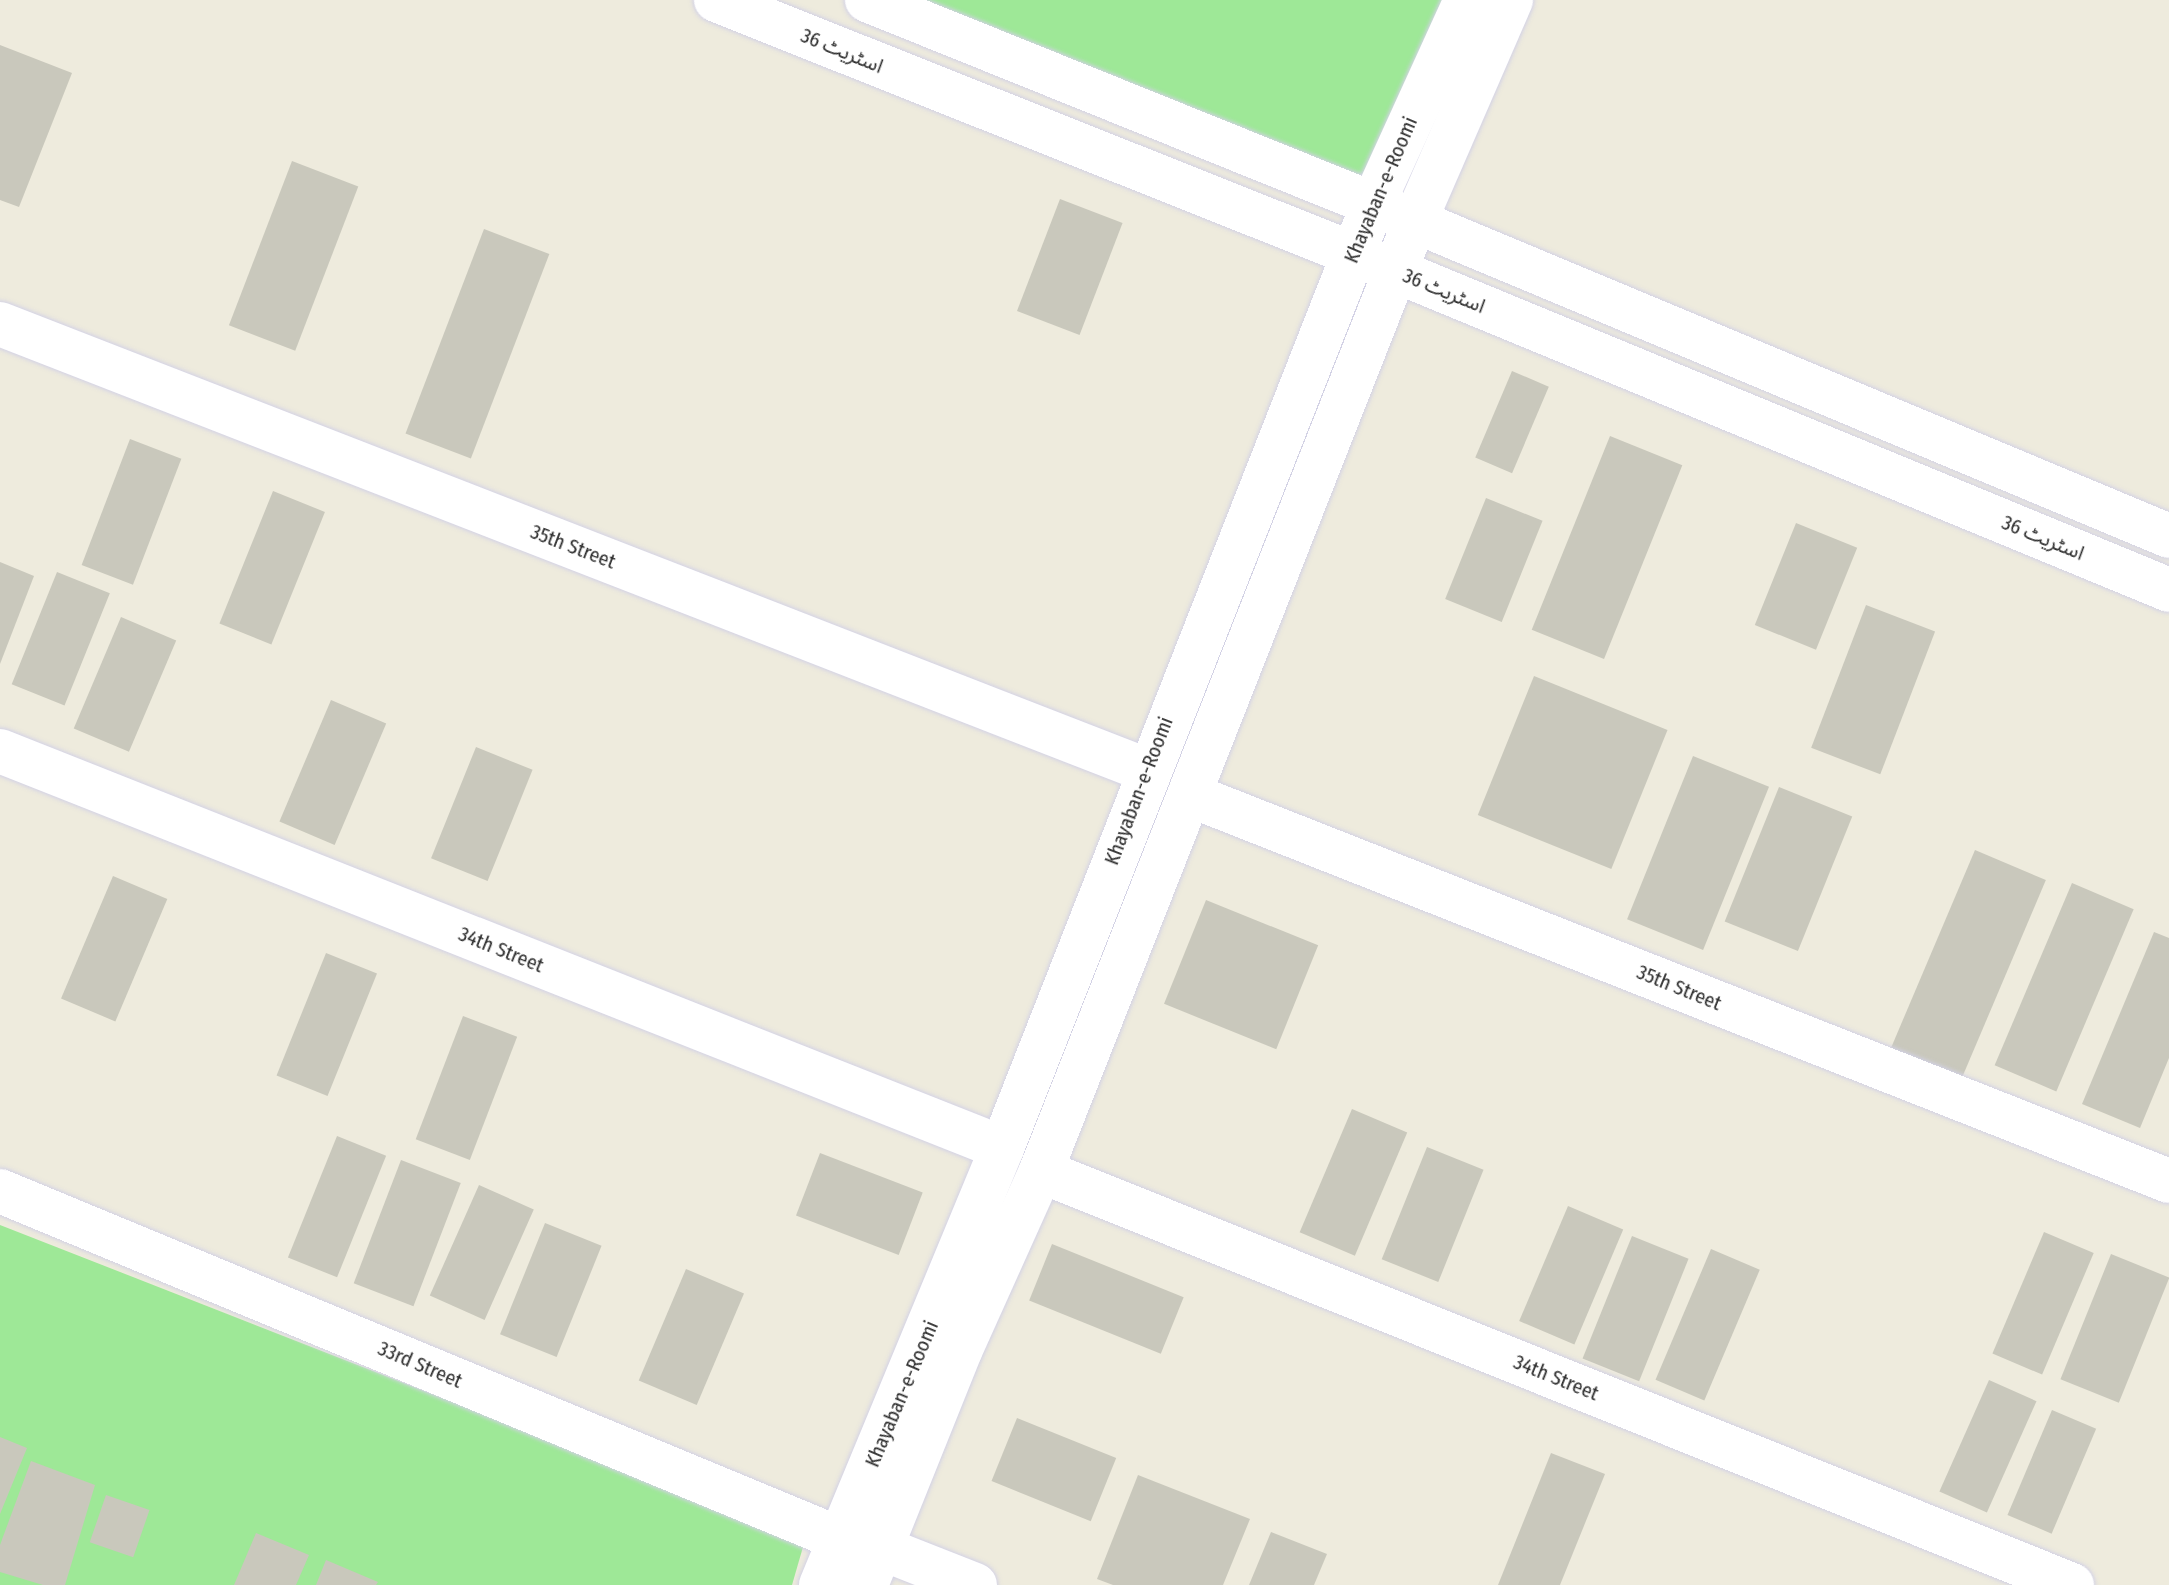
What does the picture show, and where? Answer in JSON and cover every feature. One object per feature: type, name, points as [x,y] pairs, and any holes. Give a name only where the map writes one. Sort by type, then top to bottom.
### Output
[{"type":"street","name":"اسٹریٹ 36","points":[[716,0],[1396,271],[2169,590]]},
{"type":"street","points":[[867,0],[1415,221],[2169,536]]},
{"type":"street","name":"Khayaban-e-Roomi","points":[[821,1585],[863,1557],[943,1343],[1002,1148],[1146,770],[1373,204],[1466,0]]},
{"type":"street","name":"Khayaban-e-Roomi","points":[[943,1343],[1041,1171],[1415,221],[1511,0]]},
{"type":"street","name":"35th Street","points":[[0,324],[1146,770]]},
{"type":"street","name":"34th Street","points":[[0,751],[1002,1148]]},
{"type":"street","name":"35th Street","points":[[1190,795],[2169,1181]]},
{"type":"street","name":"34th Street","points":[[1041,1171],[2072,1585]]},
{"type":"street","name":"33rd Street","points":[[0,1191],[863,1557],[975,1585]]},
{"type":"green space","points":[[919,0],[1442,0],[1362,181]]},
{"type":"green space","points":[[0,1225],[805,1540],[792,1585],[0,1585]]},
{"type":"building","points":[[0,45],[72,73],[19,207],[0,200]]},
{"type":"building","points":[[292,161],[358,186],[295,351],[229,325]]},
{"type":"building","points":[[1060,199],[1123,223],[1080,335],[1017,311]]},
{"type":"building","points":[[484,229],[549,254],[471,459],[406,433]]},
{"type":"building","points":[[1512,371],[1549,387],[1512,473],[1475,458]]},
{"type":"building","points":[[1610,436],[1682,465],[1604,659],[1532,630]]},
{"type":"building","points":[[130,439],[181,459],[133,585],[82,565]]},
{"type":"building","points":[[273,491],[325,512],[271,645],[219,624]]},
{"type":"building","points":[[1486,498],[1543,521],[1502,622],[1445,599]]},
{"type":"building","points":[[1796,523],[1857,548],[1816,650],[1755,625]]},
{"type":"building","points":[[0,562],[34,576],[0,664]]},
{"type":"building","points":[[57,572],[110,593],[65,706],[12,684]]},
{"type":"building","points":[[1866,605],[1935,632],[1880,774],[1811,748]]},
{"type":"building","points":[[121,617],[176,640],[129,752],[74,728]]},
{"type":"building","points":[[1534,676],[1668,730],[1611,869],[1478,815]]},
{"type":"building","points":[[331,700],[386,723],[335,845],[279,822]]},
{"type":"building","points":[[476,747],[533,770],[488,881],[431,858]]},
{"type":"building","points":[[1693,756],[1769,787],[1703,950],[1627,919]]},
{"type":"building","points":[[1779,787],[1852,817],[1798,951],[1725,921]]},
{"type":"building","points":[[1975,850],[2046,880],[1960,1084],[1889,1053]]},
{"type":"building","points":[[113,876],[167,899],[115,1021],[61,998]]},
{"type":"building","points":[[2072,883],[2134,909],[2056,1091],[1995,1065]]},
{"type":"building","points":[[1206,900],[1318,945],[1276,1049],[1164,1004]]},
{"type":"building","points":[[2154,932],[2169,938],[2169,1058],[2140,1128],[2082,1104]]},
{"type":"building","points":[[326,953],[377,974],[328,1096],[277,1075]]},
{"type":"building","points":[[463,1016],[517,1037],[470,1160],[416,1139]]},
{"type":"building","points":[[1352,1109],[1407,1132],[1355,1256],[1300,1232]]},
{"type":"building","points":[[337,1136],[386,1156],[337,1277],[288,1257]]},
{"type":"building","points":[[1427,1147],[1484,1170],[1438,1282],[1382,1259]]},
{"type":"building","points":[[820,1153],[923,1192],[899,1255],[796,1216]]},
{"type":"building","points":[[401,1160],[461,1183],[413,1306],[354,1283]]},
{"type":"building","points":[[479,1185],[534,1209],[485,1320],[430,1296]]},
{"type":"building","points":[[1568,1206],[1623,1229],[1574,1345],[1519,1321]]},
{"type":"building","points":[[545,1223],[602,1246],[557,1357],[500,1334]]},
{"type":"building","points":[[2044,1232],[2094,1253],[2042,1375],[1992,1354]]},
{"type":"building","points":[[1632,1236],[1689,1259],[1639,1381],[1583,1358]]},
{"type":"building","points":[[1052,1244],[1184,1297],[1161,1354],[1029,1301]]},
{"type":"building","points":[[1711,1249],[1760,1270],[1704,1400],[1656,1380]]},
{"type":"building","points":[[2111,1254],[2169,1277],[2119,1403],[2060,1379]]},
{"type":"building","points":[[686,1269],[744,1294],[697,1405],[639,1380]]},
{"type":"building","points":[[1989,1380],[2037,1401],[1987,1513],[1939,1491]]},
{"type":"building","points":[[2052,1410],[2096,1429],[2052,1534],[2007,1515]]},
{"type":"building","points":[[1017,1418],[1116,1458],[1091,1521],[992,1481]]},
{"type":"building","points":[[0,1437],[27,1448],[0,1514]]},
{"type":"building","points":[[1551,1453],[1605,1474],[1560,1585],[1498,1585]]},
{"type":"building","points":[[31,1461],[95,1485],[65,1585],[43,1585],[0,1572],[0,1545]]},
{"type":"building","points":[[1138,1475],[1250,1519],[1223,1585],[1113,1585],[1097,1579]]},
{"type":"building","points":[[106,1495],[149,1510],[133,1557],[90,1542]]},
{"type":"building","points":[[1271,1532],[1327,1554],[1314,1585],[1249,1585]]},
{"type":"building","points":[[256,1533],[309,1555],[296,1585],[234,1585]]},
{"type":"building","points":[[326,1560],[378,1582],[376,1585],[316,1585]]}]
